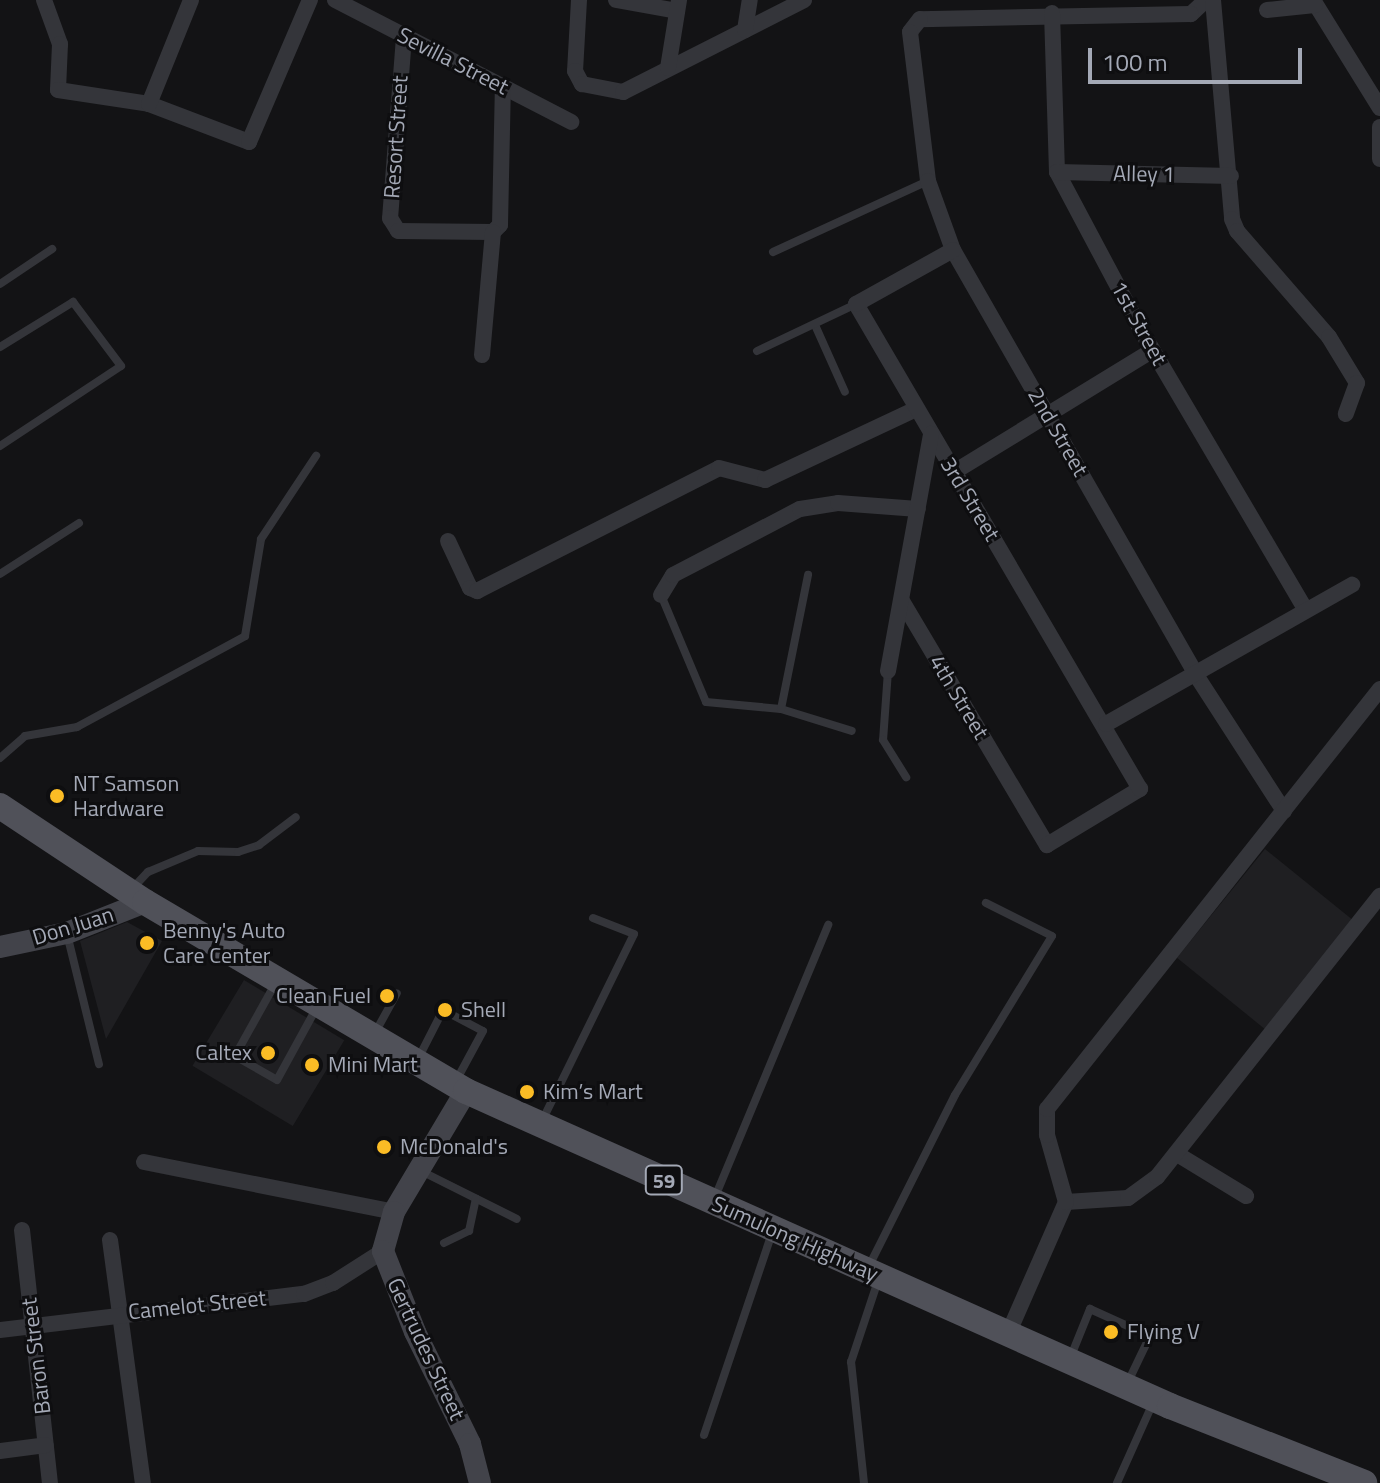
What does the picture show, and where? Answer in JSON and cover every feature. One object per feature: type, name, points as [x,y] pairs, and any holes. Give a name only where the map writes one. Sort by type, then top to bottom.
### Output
[{"type":"main road","name":"Sumulong Highway","points":[[0,806],[138,897],[371,1039],[460,1088],[539,1127],[1154,1399],[1364,1483]]},
{"type":"street","points":[[44,0],[60,44],[58,90],[149,104],[249,142],[310,0]]},
{"type":"street","points":[[149,104],[191,0]]},
{"type":"street","name":"Sevilla Street","points":[[335,0],[359,5],[404,37],[571,122]]},
{"type":"street","points":[[579,0],[575,71],[582,84],[623,92],[804,0]]},
{"type":"street","points":[[616,0],[678,6],[668,68]]},
{"type":"street","points":[[745,30],[750,0]]},
{"type":"street","points":[[1052,13],[1191,14],[1206,0]]},
{"type":"street","points":[[1213,0],[1237,231],[1320,325],[1357,383],[1346,414]]},
{"type":"street","points":[[1267,10],[1314,3],[1336,44],[1379,101]]},
{"type":"street","name":"2nd Street","points":[[1052,13],[920,19],[911,24],[928,181],[953,250],[1196,675],[1284,811]]},
{"type":"street","name":"1st Street","points":[[1052,13],[1057,172],[1153,350],[1305,609]]},
{"type":"street","name":"Resort Street","points":[[404,37],[392,227],[493,232]]},
{"type":"street","points":[[482,355],[493,232],[500,217],[503,86]]},
{"type":"street","points":[[1380,127],[1380,159]]},
{"type":"street","name":"Alley 1","points":[[1057,172],[1231,176]]},
{"type":"street","points":[[856,304],[953,250]]},
{"type":"street","name":"3rd Street","points":[[856,304],[1106,724],[1140,789]]},
{"type":"street","points":[[954,472],[1153,350]]},
{"type":"street","points":[[448,541],[470,588],[477,591],[719,468],[765,480],[916,409]]},
{"type":"street","points":[[888,671],[931,434]]},
{"type":"street","points":[[661,595],[673,575],[800,509],[838,503],[918,509]]},
{"type":"street","points":[[1106,724],[1352,585]]},
{"type":"street","name":"4th Street","points":[[902,601],[1047,845],[1140,789]]},
{"type":"street","points":[[1008,1334],[1066,1202],[1047,1135],[1047,1109],[1380,689]]},
{"type":"street","points":[[1066,1202],[1128,1198],[1177,1154],[1380,896]]},
{"type":"street","name":"Don Juan","points":[[0,947],[67,933],[138,897]]},
{"type":"street","name":"Gertrudes Street","points":[[460,1088],[394,1212],[383,1251],[415,1332],[470,1444],[480,1483]]},
{"type":"street","points":[[1177,1154],[1246,1196]]},
{"type":"street","points":[[144,1162],[394,1212]]},
{"type":"street","name":"Baron Street","points":[[22,1230],[50,1483]]},
{"type":"street","points":[[110,1240],[143,1483]]},
{"type":"street","name":"Camelot Street","points":[[0,1330],[122,1312],[304,1294],[333,1283],[383,1251]]},
{"type":"street","points":[[0,1451],[46,1445]]},
{"type":"lane","points":[[773,252],[928,181]]},
{"type":"lane","points":[[0,284],[52,249]]},
{"type":"lane","points":[[0,347],[73,302],[121,366],[0,446]]},
{"type":"lane","points":[[757,351],[856,304]]},
{"type":"lane","points":[[815,325],[845,392]]},
{"type":"lane","points":[[0,758],[25,736],[77,727],[245,636],[261,539],[316,456]]},
{"type":"lane","points":[[0,574],[79,523]]},
{"type":"lane","points":[[781,709],[808,575]]},
{"type":"lane","points":[[661,595],[706,702],[781,709],[852,731]]},
{"type":"lane","points":[[888,671],[883,740],[906,777]]},
{"type":"lane","points":[[138,897],[148,872],[198,851],[238,852],[259,845],[296,817]]},
{"type":"lane","points":[[864,1483],[851,1362],[873,1273],[955,1095],[1052,936],[986,903]]},
{"type":"lane","points":[[539,1127],[634,934],[593,918]]},
{"type":"lane","points":[[714,1202],[828,925]]},
{"type":"lane","points":[[67,933],[99,1064]]},
{"type":"lane","points":[[276,981],[235,1056],[277,1080],[318,1007]]},
{"type":"lane","points":[[371,1039],[397,993]]},
{"type":"lane","points":[[415,1063],[443,1010],[483,1031],[460,1088]]},
{"type":"lane","points":[[419,1169],[517,1219]]},
{"type":"lane","points":[[444,1243],[469,1231],[476,1199]]},
{"type":"lane","points":[[704,1435],[774,1229]]},
{"type":"lane","points":[[1069,1361],[1090,1309],[1150,1336],[1126,1386]]},
{"type":"lane","points":[[1117,1483],[1154,1399]]},
{"type":"shaded area","points":[[1265,849],[1354,921],[1266,1030],[1177,958]]},
{"type":"shaded area","points":[[127,922],[162,941],[106,1039],[80,941]]},
{"type":"shaded area","name":"Caltex","points":[[244,980],[344,1040],[293,1126],[192,1066]]},
{"type":"place","name":"NT Samson Hardware","points":[[57,796]]},
{"type":"place","name":"Benny's Auto Care Center","points":[[147,943]]},
{"type":"place","name":"Clean Fuel","points":[[387,996]]},
{"type":"place","name":"Shell","points":[[445,1010]]},
{"type":"place","name":"Caltex","points":[[268,1053]]},
{"type":"place","name":"Mini Mart","points":[[312,1065]]},
{"type":"place","name":"Kim’s Mart","points":[[527,1092]]},
{"type":"place","name":"McDonald's","points":[[384,1147]]},
{"type":"place","name":"Flying V","points":[[1111,1332]]}]
